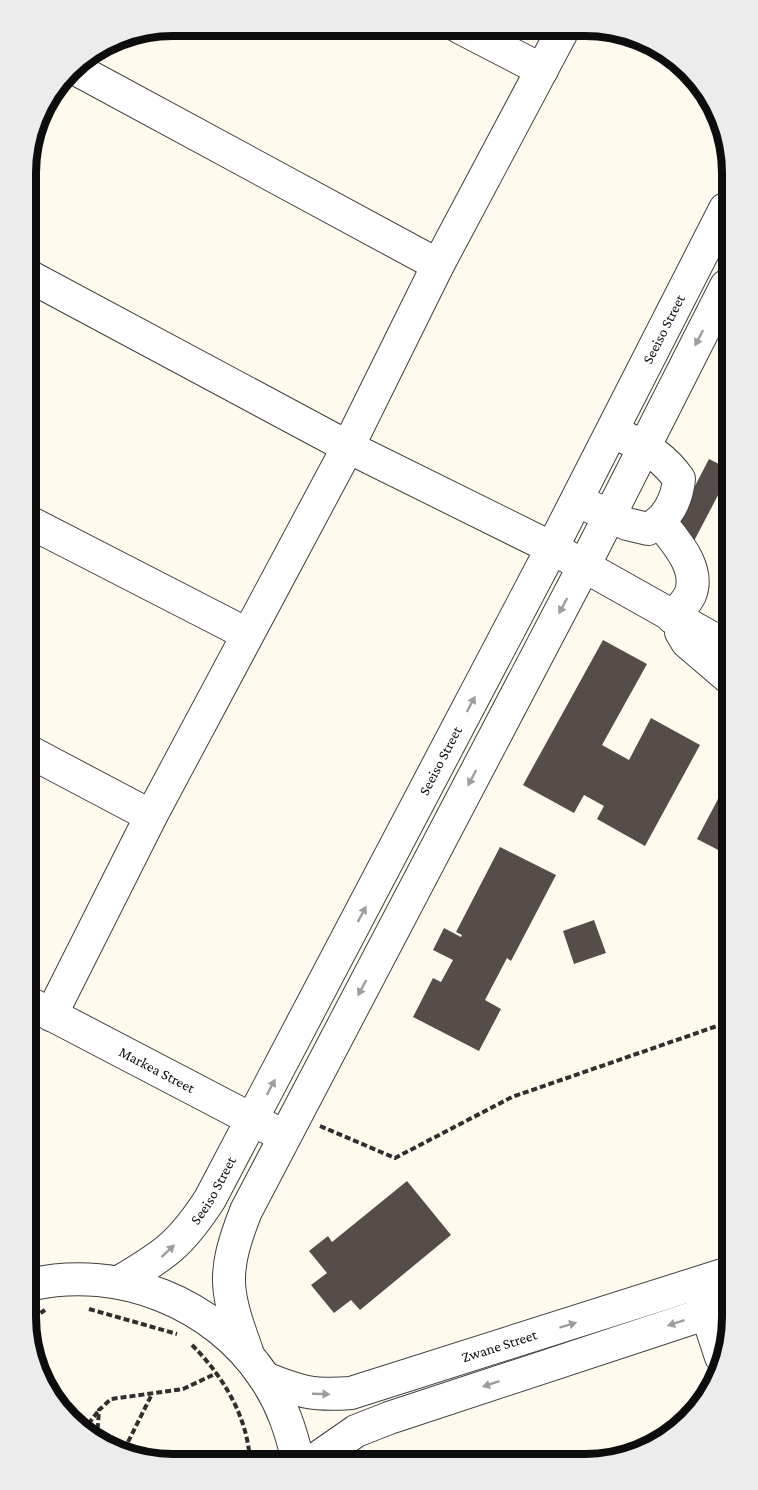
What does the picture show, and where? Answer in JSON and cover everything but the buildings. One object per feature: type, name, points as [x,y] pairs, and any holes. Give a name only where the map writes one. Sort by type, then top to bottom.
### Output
[{"type":"street","points":[[476,36],[542,70]]},
{"type":"street","points":[[41,1010],[151,816],[348,447],[438,265],[560,36]]},
{"type":"street","points":[[81,72],[438,265]]},
{"type":"street","name":"Seeiso Street","points":[[119,1282],[162,1257],[190,1230],[254,1120],[552,548],[722,215]]},
{"type":"street","points":[[36,280],[348,447],[552,548],[722,644]]},
{"type":"street","points":[[296,1454],[288,1423],[257,1368],[230,1305],[228,1281],[233,1245],[252,1198],[297,1129],[722,294]]},
{"type":"street","points":[[577,499],[609,516],[648,529],[661,523],[678,489],[679,479],[667,463],[644,446],[612,431]]},
{"type":"street","points":[[661,523],[687,561],[693,579],[690,595],[673,618]]},
{"type":"street","points":[[36,526],[247,634]]},
{"type":"street","points":[[673,618],[687,642],[722,672]]},
{"type":"street","points":[[36,755],[151,816]]},
{"type":"street","name":"Markea Street","points":[[41,1010],[254,1120],[297,1129]]},
{"type":"street","name":"Zwane Street","points":[[257,1368],[302,1392],[322,1395],[351,1393],[722,1275]]},
{"type":"street","points":[[41,1296],[58,1278],[119,1282],[168,1297],[212,1322],[257,1368]]},
{"type":"street","points":[[697,1283],[719,1309],[720,1337]]},
{"type":"street","points":[[323,1454],[356,1431],[389,1418],[719,1309]]},
{"type":"path","points":[[297,1129],[395,1158],[512,1097],[722,1023]]},
{"type":"path","points":[[82,1306],[183,1335]]},
{"type":"path","points":[[190,1343],[217,1373],[238,1411],[248,1454]]},
{"type":"path","points":[[88,1424],[111,1399],[183,1389],[217,1373]]},
{"type":"path","points":[[126,1446],[153,1394]]},
{"type":"path","points":[[98,1431],[99,1410]]}]
